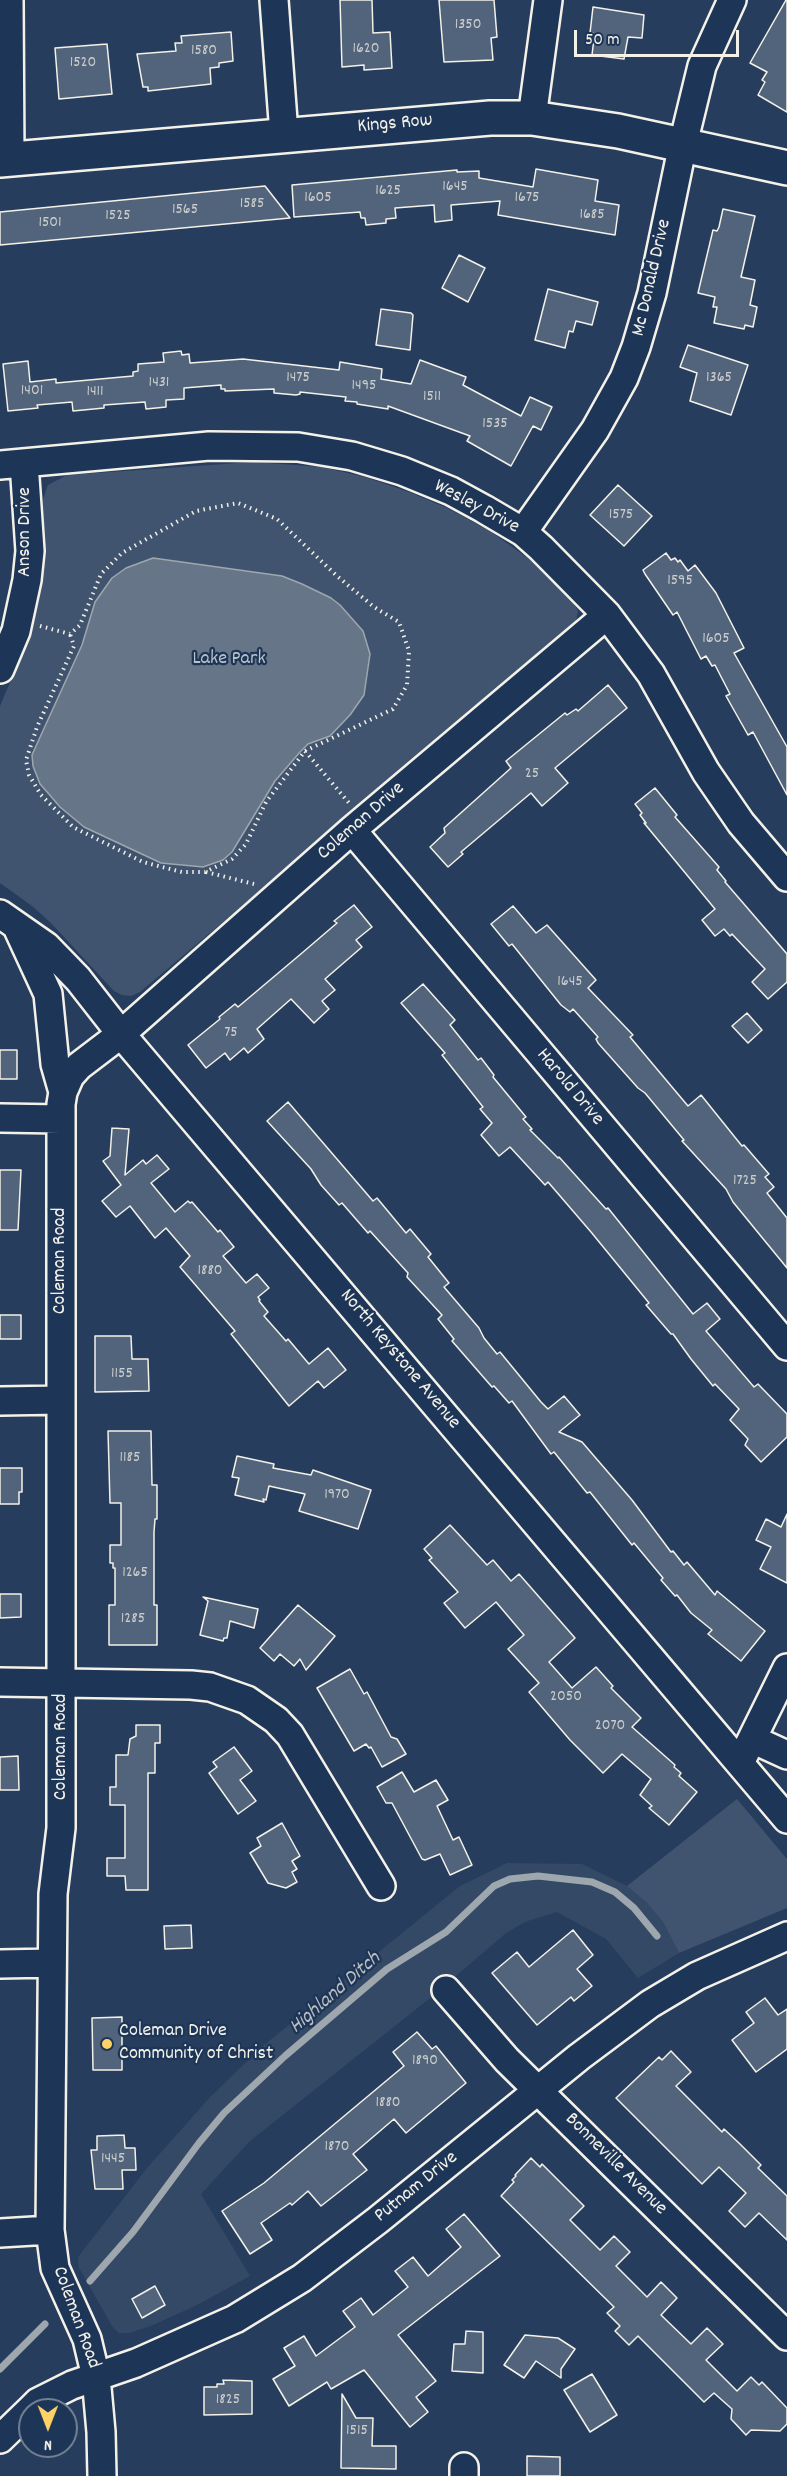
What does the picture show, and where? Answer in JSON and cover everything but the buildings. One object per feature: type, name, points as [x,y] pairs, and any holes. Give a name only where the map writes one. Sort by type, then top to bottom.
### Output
[{"type":"main road","name":"Kings Row","points":[[5,159],[284,134],[490,118],[532,118],[580,123],[787,168]]},
{"type":"street","points":[[5,159],[9,0]]},
{"type":"street","points":[[274,0],[284,134]]},
{"type":"street","points":[[532,118],[548,0]]},
{"type":"street","name":"Mc Donald Drive","points":[[523,532],[595,430],[624,378],[652,293],[702,66],[732,0]]},
{"type":"street","name":"Wesley Drive","points":[[12,464],[209,446],[298,447],[352,456],[402,471],[451,491],[523,532],[573,578],[607,615],[651,674],[705,772],[741,823],[787,877]]},
{"type":"street","name":"Anson Drive","points":[[0,669],[16,632],[27,580],[30,551],[12,464]]},
{"type":"street","name":"Coleman Drive","points":[[121,1034],[353,819],[607,615]]},
{"type":"street","name":"Harold Drive","points":[[353,819],[787,1346]]},
{"type":"street","points":[[9,921],[48,994],[55,1064],[63,1092]]},
{"type":"street","name":"North Keystone Avenue","points":[[9,921],[46,946],[78,979],[121,1034],[787,1819]]},
{"type":"street","name":"Coleman Road","points":[[102,2476],[102,2432],[96,2377],[87,2339],[56,2268],[50,2230],[53,1894],[62,1828],[61,1119],[63,1092],[70,1076],[79,1066],[121,1034]]},
{"type":"street","points":[[0,1118],[61,1119]]},
{"type":"street","points":[[0,1401],[62,1400]]},
{"type":"street","points":[[740,1763],[787,1668]]},
{"type":"street","points":[[0,1682],[210,1688],[233,1693],[260,1708],[290,1735],[381,1886]]},
{"type":"street","points":[[752,1739],[787,1755]]},
{"type":"street","name":"Putnam Drive","points":[[46,2398],[72,2385],[201,2336],[235,2319],[302,2278],[539,2089],[650,2004],[697,1976],[787,1936]]},
{"type":"street","points":[[0,1964],[52,1963]]},
{"type":"street","name":"Bonneville Avenue","points":[[446,1990],[507,2060],[539,2089],[787,2336]]},
{"type":"street","points":[[0,2233],[50,2230]]},
{"type":"street","name":"Putnam Drive","points":[[0,2439],[18,2422]]},
{"type":"path","points":[[70,634],[80,625],[102,574],[122,553],[159,530],[196,512],[238,503],[276,519],[337,576],[374,606],[399,622],[409,651],[407,685],[393,708],[305,752],[266,802],[246,844],[232,859],[206,872]]},
{"type":"path","points":[[34,624],[70,634]]},
{"type":"path","points":[[70,634],[74,646],[37,727],[26,759],[29,775],[41,795],[73,827],[143,862],[182,872],[206,872],[263,886]]},
{"type":"path","points":[[305,752],[353,819]]},
{"type":"shaded area","points":[[153,558],[282,576],[302,584],[340,605],[363,631],[370,654],[364,695],[350,715],[330,736],[308,744],[275,781],[232,852],[223,860],[203,867],[161,863],[84,827],[60,807],[40,784],[33,766],[32,755],[82,645],[95,602],[112,578],[126,568]]},
{"type":"shaded area","points":[[507,1863],[582,1864],[627,1886],[647,1903],[663,1922],[679,1953],[638,1978],[606,1939],[557,1912],[525,1922],[506,1933],[429,1999],[250,2141],[201,2194],[250,2276],[197,2305],[151,2326],[129,2333],[119,2333],[112,2326],[79,2268],[78,2257],[147,2168],[211,2096],[264,2045],[460,1886]]},
{"type":"green space","name":"Lake Park","points":[[253,462],[322,467],[365,477],[447,508],[490,531],[540,567],[571,597],[578,611],[576,622],[570,630],[140,992],[131,996],[122,995],[114,991],[50,922],[0,883],[0,706],[27,642],[39,599],[44,556],[43,499],[48,485],[67,475]]},
{"type":"green space","points":[[737,1799],[787,1859],[787,1908],[679,1953],[663,1922],[647,1903],[627,1886]]},
{"type":"waterway","name":"Highland Ditch","points":[[90,2281],[133,2232],[224,2113],[285,2056],[387,1969],[446,1932],[494,1886],[510,1879],[538,1876],[592,1882],[615,1892],[634,1908],[657,1936]]},
{"type":"waterway","name":"Highland Ditch","points":[[0,2369],[45,2324]]},
{"type":"place","name":"Coleman Drive Community of Christ","points":[[107,2044]]}]
